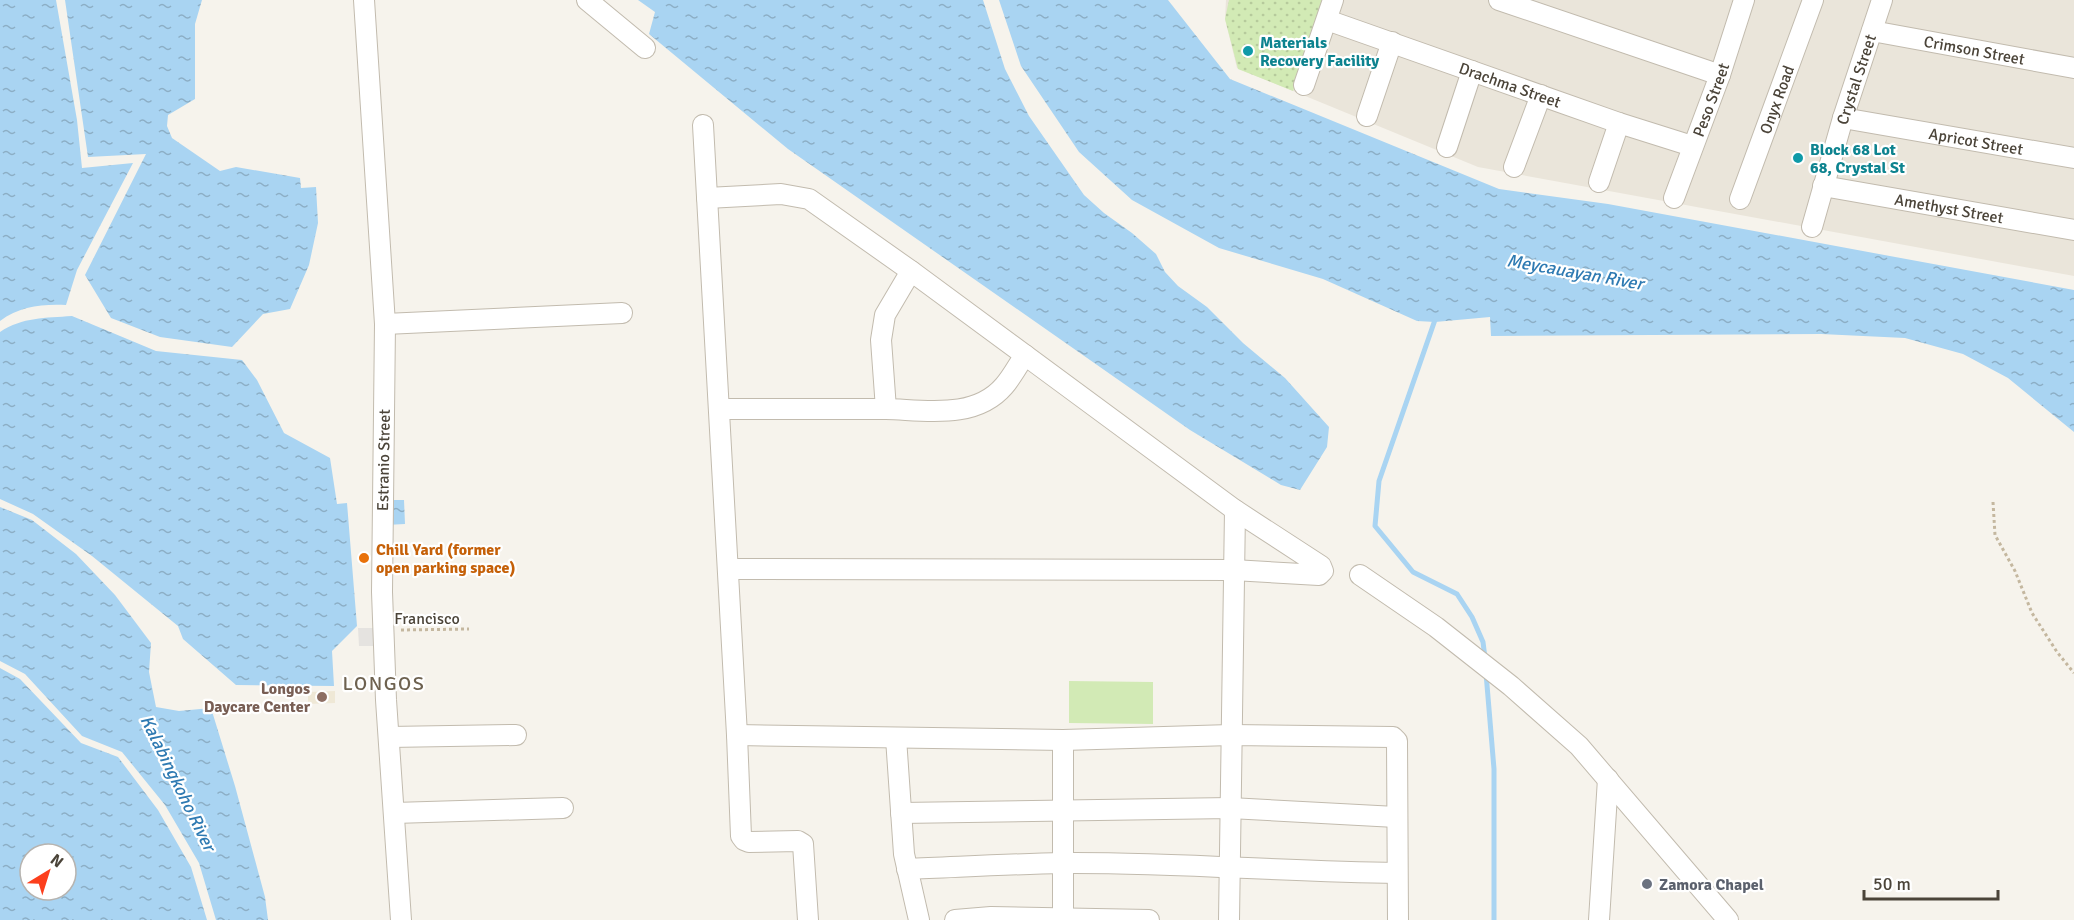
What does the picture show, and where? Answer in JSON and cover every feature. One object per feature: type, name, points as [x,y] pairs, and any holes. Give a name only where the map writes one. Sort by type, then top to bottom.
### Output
[{"type":"street","name":"Estranio Street","points":[[363,0],[385,324],[382,580],[386,700],[401,920]]},
{"type":"street","points":[[587,0],[645,48]]},
{"type":"street","points":[[1304,85],[1333,0]]},
{"type":"street","points":[[1499,0],[1720,75]]},
{"type":"street","name":"Peso Street","points":[[1674,198],[1720,75],[1744,0]]},
{"type":"street","name":"Onyx Road","points":[[1740,199],[1813,0]]},
{"type":"street","name":"Crystal Street","points":[[1812,227],[1822,186],[1882,0]]},
{"type":"street","name":"Drachma Street","points":[[1327,20],[1619,123],[1692,146]]},
{"type":"street","name":"Crimson Street","points":[[1872,31],[2074,68]]},
{"type":"street","points":[[1367,116],[1392,42]]},
{"type":"street","points":[[1447,147],[1472,71]]},
{"type":"street","points":[[1514,167],[1541,95]]},
{"type":"street","name":"Apricot Street","points":[[1843,118],[2074,158]]},
{"type":"street","points":[[1599,182],[1619,123]]},
{"type":"street","points":[[703,125],[741,836],[749,842],[798,841],[803,844],[808,920]]},
{"type":"street","name":"Amethyst Street","points":[[1822,186],[2074,230]]},
{"type":"street","points":[[707,198],[781,194],[809,199],[911,271],[1235,510],[1321,566],[1323,571],[1319,575],[1233,570],[728,569]]},
{"type":"street","points":[[886,409],[881,340],[885,315],[911,271]]},
{"type":"street","points":[[385,324],[622,313]]},
{"type":"street","points":[[719,409],[954,411],[972,407],[991,398],[1005,386],[1025,355]]},
{"type":"street","points":[[1229,920],[1235,510]]},
{"type":"street","points":[[1360,575],[1436,627],[1511,686],[1579,746],[1728,920]]},
{"type":"street","points":[[389,736],[516,735]]},
{"type":"street","points":[[737,735],[1064,740],[1231,735],[1395,738],[1397,741],[1398,920]]},
{"type":"street","points":[[896,738],[904,854],[919,920]]},
{"type":"street","points":[[1063,919],[1064,740]]},
{"type":"street","points":[[1599,920],[1608,779]]},
{"type":"street","points":[[394,813],[563,807]]},
{"type":"street","points":[[901,813],[1230,808],[1396,817]]},
{"type":"street","points":[[907,869],[1063,863],[1229,866],[1317,872],[1397,873]]},
{"type":"street","points":[[955,920],[991,917],[1149,920]]},
{"type":"path","points":[[1993,502],[1995,535],[2015,571],[2032,613],[2057,652],[2074,673]]},
{"type":"path","name":"Francisco","points":[[384,630],[469,629]]},
{"type":"shaded area","points":[[1226,0],[2074,0],[2074,276],[1478,167],[1237,68],[1225,19]]},
{"type":"shaded area","points":[[358,628],[377,628],[377,646],[359,646]]},
{"type":"shaded area","name":"Longos Daycare Center","points":[[335,691],[335,703],[308,704],[308,692]]},
{"type":"green space","points":[[1229,0],[1325,0],[1293,91],[1238,69],[1225,19]]},
{"type":"green space","points":[[1069,681],[1153,682],[1153,724],[1069,723]]},
{"type":"water","points":[[0,0],[56,0],[77,120],[82,168],[133,163],[77,270],[66,305],[32,307],[15,312],[0,321]]},
{"type":"water","points":[[65,0],[202,0],[195,24],[195,99],[168,115],[167,126],[172,138],[220,171],[236,167],[300,178],[301,188],[316,187],[318,223],[309,265],[290,309],[263,314],[232,347],[160,337],[111,318],[85,275],[146,154],[88,157]]},
{"type":"water","points":[[638,0],[983,0],[1005,69],[1029,116],[1084,195],[1156,254],[1165,272],[1178,286],[1207,307],[1243,343],[1285,378],[1329,427],[1327,447],[1300,490],[1281,485],[1190,430],[788,149],[649,34],[655,12]]},
{"type":"water","name":"Meycauayan River","points":[[999,0],[1168,0],[1230,79],[1499,189],[1608,204],[2074,290],[2074,432],[2008,378],[1963,354],[1905,338],[1821,334],[1491,336],[1490,317],[1435,322],[1417,321],[1323,279],[1219,248],[1132,200],[1079,152],[1021,66]]},
{"type":"water","points":[[72,316],[156,351],[242,360],[257,380],[284,433],[330,458],[337,504],[347,503],[357,626],[332,651],[334,686],[236,685],[183,639],[178,626],[92,556],[33,514],[0,499],[0,332],[26,321]]},
{"type":"water","points":[[384,500],[404,500],[405,524],[386,525]]},
{"type":"water","name":"Kalabingkoho River","points":[[0,507],[32,520],[76,554],[115,595],[151,643],[149,672],[156,707],[179,711],[211,708],[265,897],[268,920],[216,920],[199,863],[165,805],[122,752],[82,736],[25,674],[0,661]]},
{"type":"water","points":[[0,668],[20,679],[81,743],[118,757],[158,810],[191,867],[207,920],[0,920]]},
{"type":"waterway","points":[[1436,317],[1379,481],[1375,526],[1413,572],[1457,594],[1472,617],[1483,642],[1485,658]]},
{"type":"waterway","points":[[1486,673],[1494,769],[1494,920]]},
{"type":"place","name":"Materials Recovery Facility","points":[[1248,51]]},
{"type":"place","name":"Block 68 Lot 68, Crystal St","points":[[1798,158]]},
{"type":"place","name":"Chill Yard (former open parking space)","points":[[364,558]]},
{"type":"place","name":"Longos Daycare Center","points":[[322,697]]},
{"type":"place","name":"Zamora Chapel","points":[[1647,884]]},
{"type":"district","name":"LONGOS","points":[[384,683]]}]
